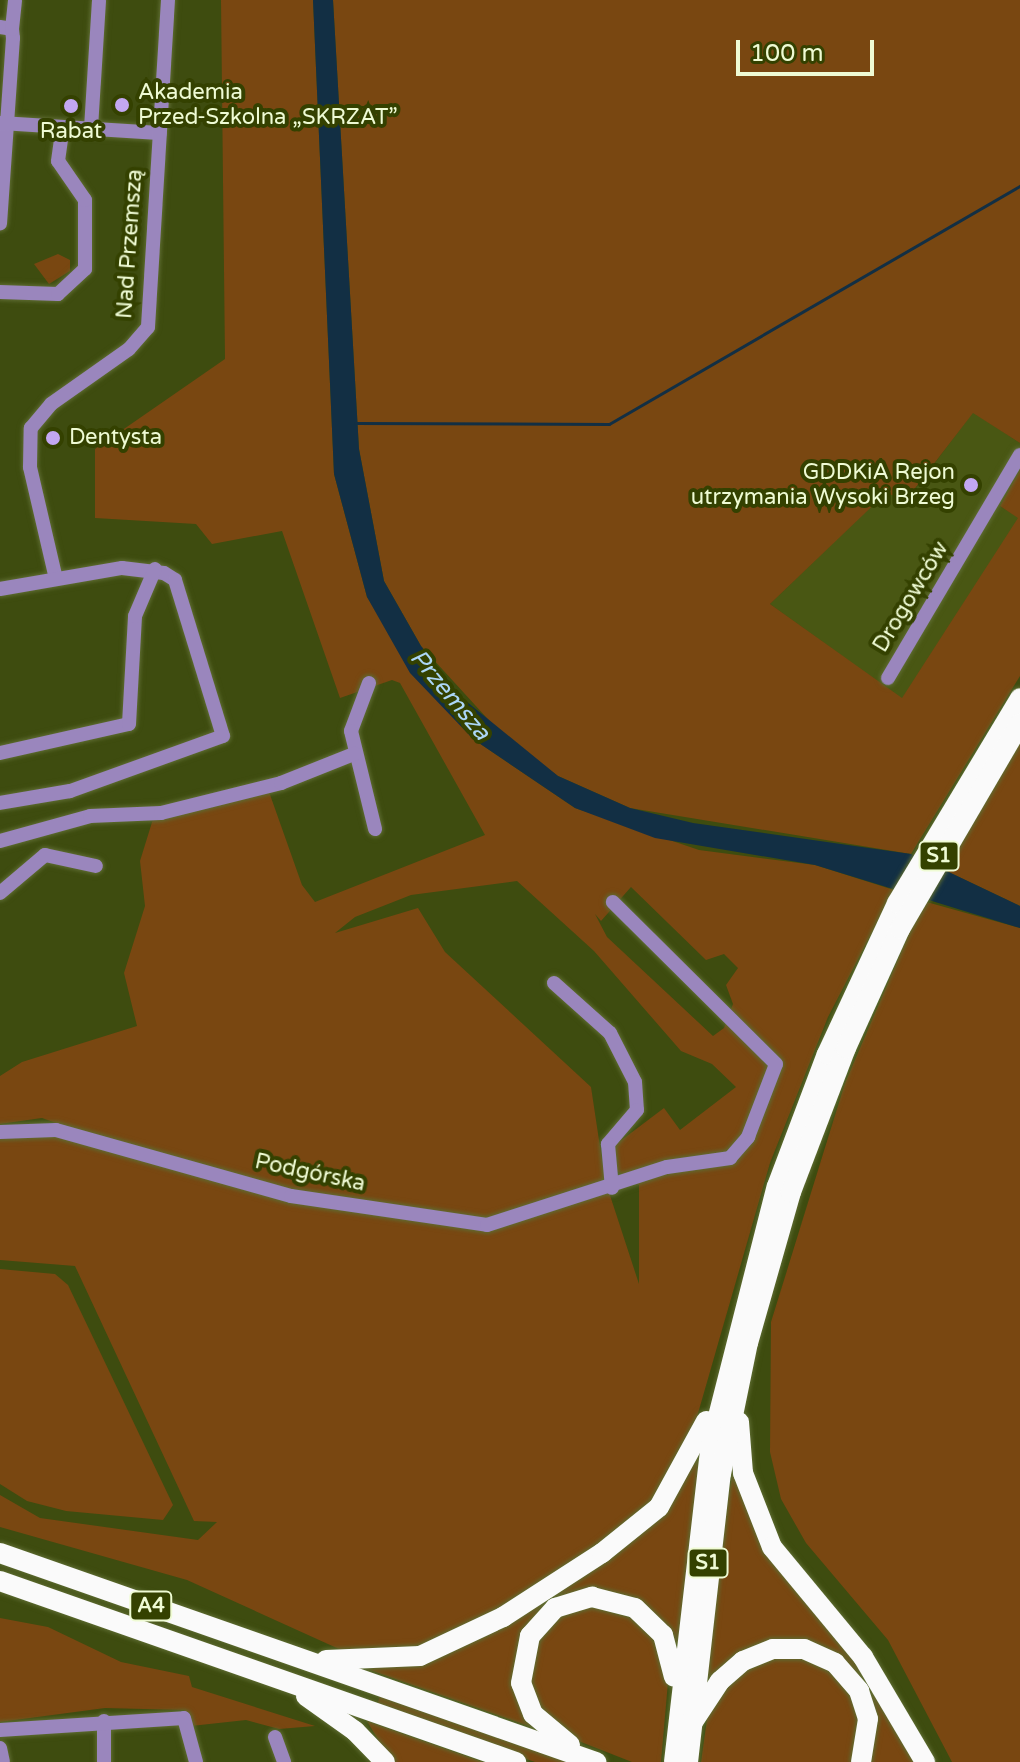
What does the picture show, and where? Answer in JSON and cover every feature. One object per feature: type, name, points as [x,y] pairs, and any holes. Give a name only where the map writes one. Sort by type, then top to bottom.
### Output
[{"type":"highway","name":"S1","points":[[674,1762],[695,1550],[728,1400],[798,1174],[893,928],[1020,698]]},
{"type":"highway","name":"S1","points":[[974,783],[1020,724]]},
{"type":"highway","name":"S1","points":[[688,1762],[728,1400]]},
{"type":"highway","points":[[302,1659],[374,1662],[420,1656],[503,1617],[602,1553],[659,1507],[728,1400]]},
{"type":"highway","points":[[728,1400],[743,1473],[767,1537],[792,1577],[871,1669],[925,1762]]},
{"type":"highway","name":"A4","points":[[0,1553],[595,1762]]},
{"type":"highway","name":"A4","points":[[0,1581],[516,1762]]},
{"type":"highway","points":[[595,1762],[539,1721],[522,1692],[526,1644],[555,1608],[599,1597],[644,1614],[667,1644],[679,1700]]},
{"type":"highway","points":[[691,1725],[720,1681],[743,1661],[773,1649],[804,1649],[835,1663],[859,1691],[868,1731],[861,1762]]},
{"type":"highway","points":[[283,1681],[355,1731],[385,1762]]},
{"type":"street","points":[[0,224],[6,28],[15,0]]},
{"type":"street","points":[[91,128],[99,0]]},
{"type":"street","name":"Nad Przemszą","points":[[56,579],[30,467],[31,428],[51,404],[129,349],[148,327],[168,0]]},
{"type":"street","points":[[5,123],[160,133]]},
{"type":"street","points":[[0,292],[58,294],[85,269],[85,200],[58,161],[63,127]]},
{"type":"street","name":"Drogowców","points":[[888,678],[1020,455]]},
{"type":"street","points":[[0,753],[129,724],[135,616],[155,569]]},
{"type":"street","points":[[0,589],[56,579],[155,569],[175,580],[223,736],[70,791],[0,803]]},
{"type":"street","points":[[369,683],[353,717],[354,754],[375,829]]},
{"type":"street","points":[[0,841],[90,816],[161,813],[281,783],[354,754]]},
{"type":"street","points":[[0,893],[45,855],[96,866]]},
{"type":"street","name":"Podgórska","points":[[0,1132],[56,1130],[291,1196],[470,1224],[501,1223],[682,1163],[738,1154],[774,1081],[776,1064],[613,902]]},
{"type":"street","points":[[554,983],[610,1033],[635,1082],[637,1110],[608,1144],[612,1188]]},
{"type":"street","points":[[0,1730],[184,1718],[196,1762]]},
{"type":"street","points":[[104,1721],[104,1762]]},
{"type":"street","points":[[275,1737],[284,1762]]},
{"type":"street","points":[[0,1748],[3,1762]]},
{"type":"shaded area","points":[[221,0],[313,0],[334,474],[367,597],[473,739],[575,808],[699,850],[815,865],[894,890],[828,1017],[770,1163],[686,1455],[641,1516],[509,1605],[418,1649],[339,1649],[187,1580],[0,1527],[0,1495],[40,1518],[198,1540],[217,1522],[194,1521],[75,1266],[0,1260],[0,1136],[63,1137],[165,1162],[42,1118],[0,1124],[0,1076],[22,1062],[137,1026],[124,973],[145,906],[140,861],[153,819],[268,789],[302,885],[315,902],[485,835],[400,683],[392,680],[340,698],[282,531],[212,544],[196,524],[95,518],[95,449],[225,359]],"holes":[[[517,881],[594,951],[681,1051],[712,1064],[736,1087],[680,1130],[664,1108],[615,1145],[617,1171],[639,1185],[639,1284],[605,1180],[591,1087],[445,952],[418,908],[335,933],[355,917],[411,895]],[[631,887],[706,960],[724,954],[738,968],[726,985],[733,1004],[724,1028],[713,1036],[607,937],[595,914],[601,921]]]},
{"type":"shaded area","points":[[333,0],[1020,0],[1020,443],[973,413],[906,500],[886,493],[770,604],[902,698],[1018,518],[1000,506],[1020,470],[1020,676],[911,854],[630,808],[558,776],[507,740],[421,646],[384,581],[359,449]]},
{"type":"shaded area","points":[[58,254],[70,260],[70,271],[49,284],[34,264]]},
{"type":"shaded area","points":[[973,412],[1020,443],[1020,470],[1000,506],[1019,518],[902,699],[770,604],[886,492],[907,500]]},
{"type":"shaded area","points":[[1020,741],[1020,906],[940,868]]},
{"type":"shaded area","points":[[923,901],[1020,928],[1020,1762],[952,1762],[888,1640],[806,1543],[781,1499],[770,1452],[771,1322],[845,1083]]},
{"type":"shaded area","points":[[0,1269],[55,1274],[68,1285],[173,1505],[163,1520],[66,1511],[27,1501],[0,1484]]},
{"type":"shaded area","points":[[707,1426],[678,1655],[664,1631],[596,1593],[522,1641],[537,1729],[367,1669],[388,1666],[622,1543]]},
{"type":"shaded area","points":[[736,1450],[752,1516],[858,1658],[922,1762],[866,1762],[871,1713],[803,1644],[698,1693]]},
{"type":"shaded area","points":[[576,1603],[651,1623],[669,1671],[661,1762],[632,1762],[558,1733],[523,1683],[528,1643]]},
{"type":"shaded area","points":[[0,1618],[48,1627],[121,1662],[189,1676],[192,1687],[315,1726],[279,1729],[246,1720],[191,1726],[184,1710],[105,1708],[0,1722]]},
{"type":"shaded area","points":[[782,1651],[826,1663],[862,1710],[857,1762],[701,1762],[708,1712],[729,1679]]},
{"type":"shaded area","points":[[381,1694],[576,1762],[535,1762],[376,1707]]},
{"type":"shaded area","points":[[367,1721],[483,1762],[391,1762]]},
{"type":"water","name":"Przemsza","points":[[313,0],[333,0],[359,449],[384,581],[421,646],[461,697],[558,776],[630,808],[693,823],[911,854],[1020,906],[1020,928],[815,865],[655,838],[575,808],[473,739],[410,673],[367,597],[334,474]]},
{"type":"waterway","points":[[355,423],[609,424],[1020,186]]},
{"type":"place","name":"Akademia Przed-Szkolna „SKRZAT”","points":[[122,105]]},
{"type":"place","name":"Rabat","points":[[71,106]]},
{"type":"place","name":"Dentysta","points":[[53,438]]},
{"type":"place","name":"GDDKiA Rejon utrzymania Wysoki Brzeg","points":[[971,485]]}]
